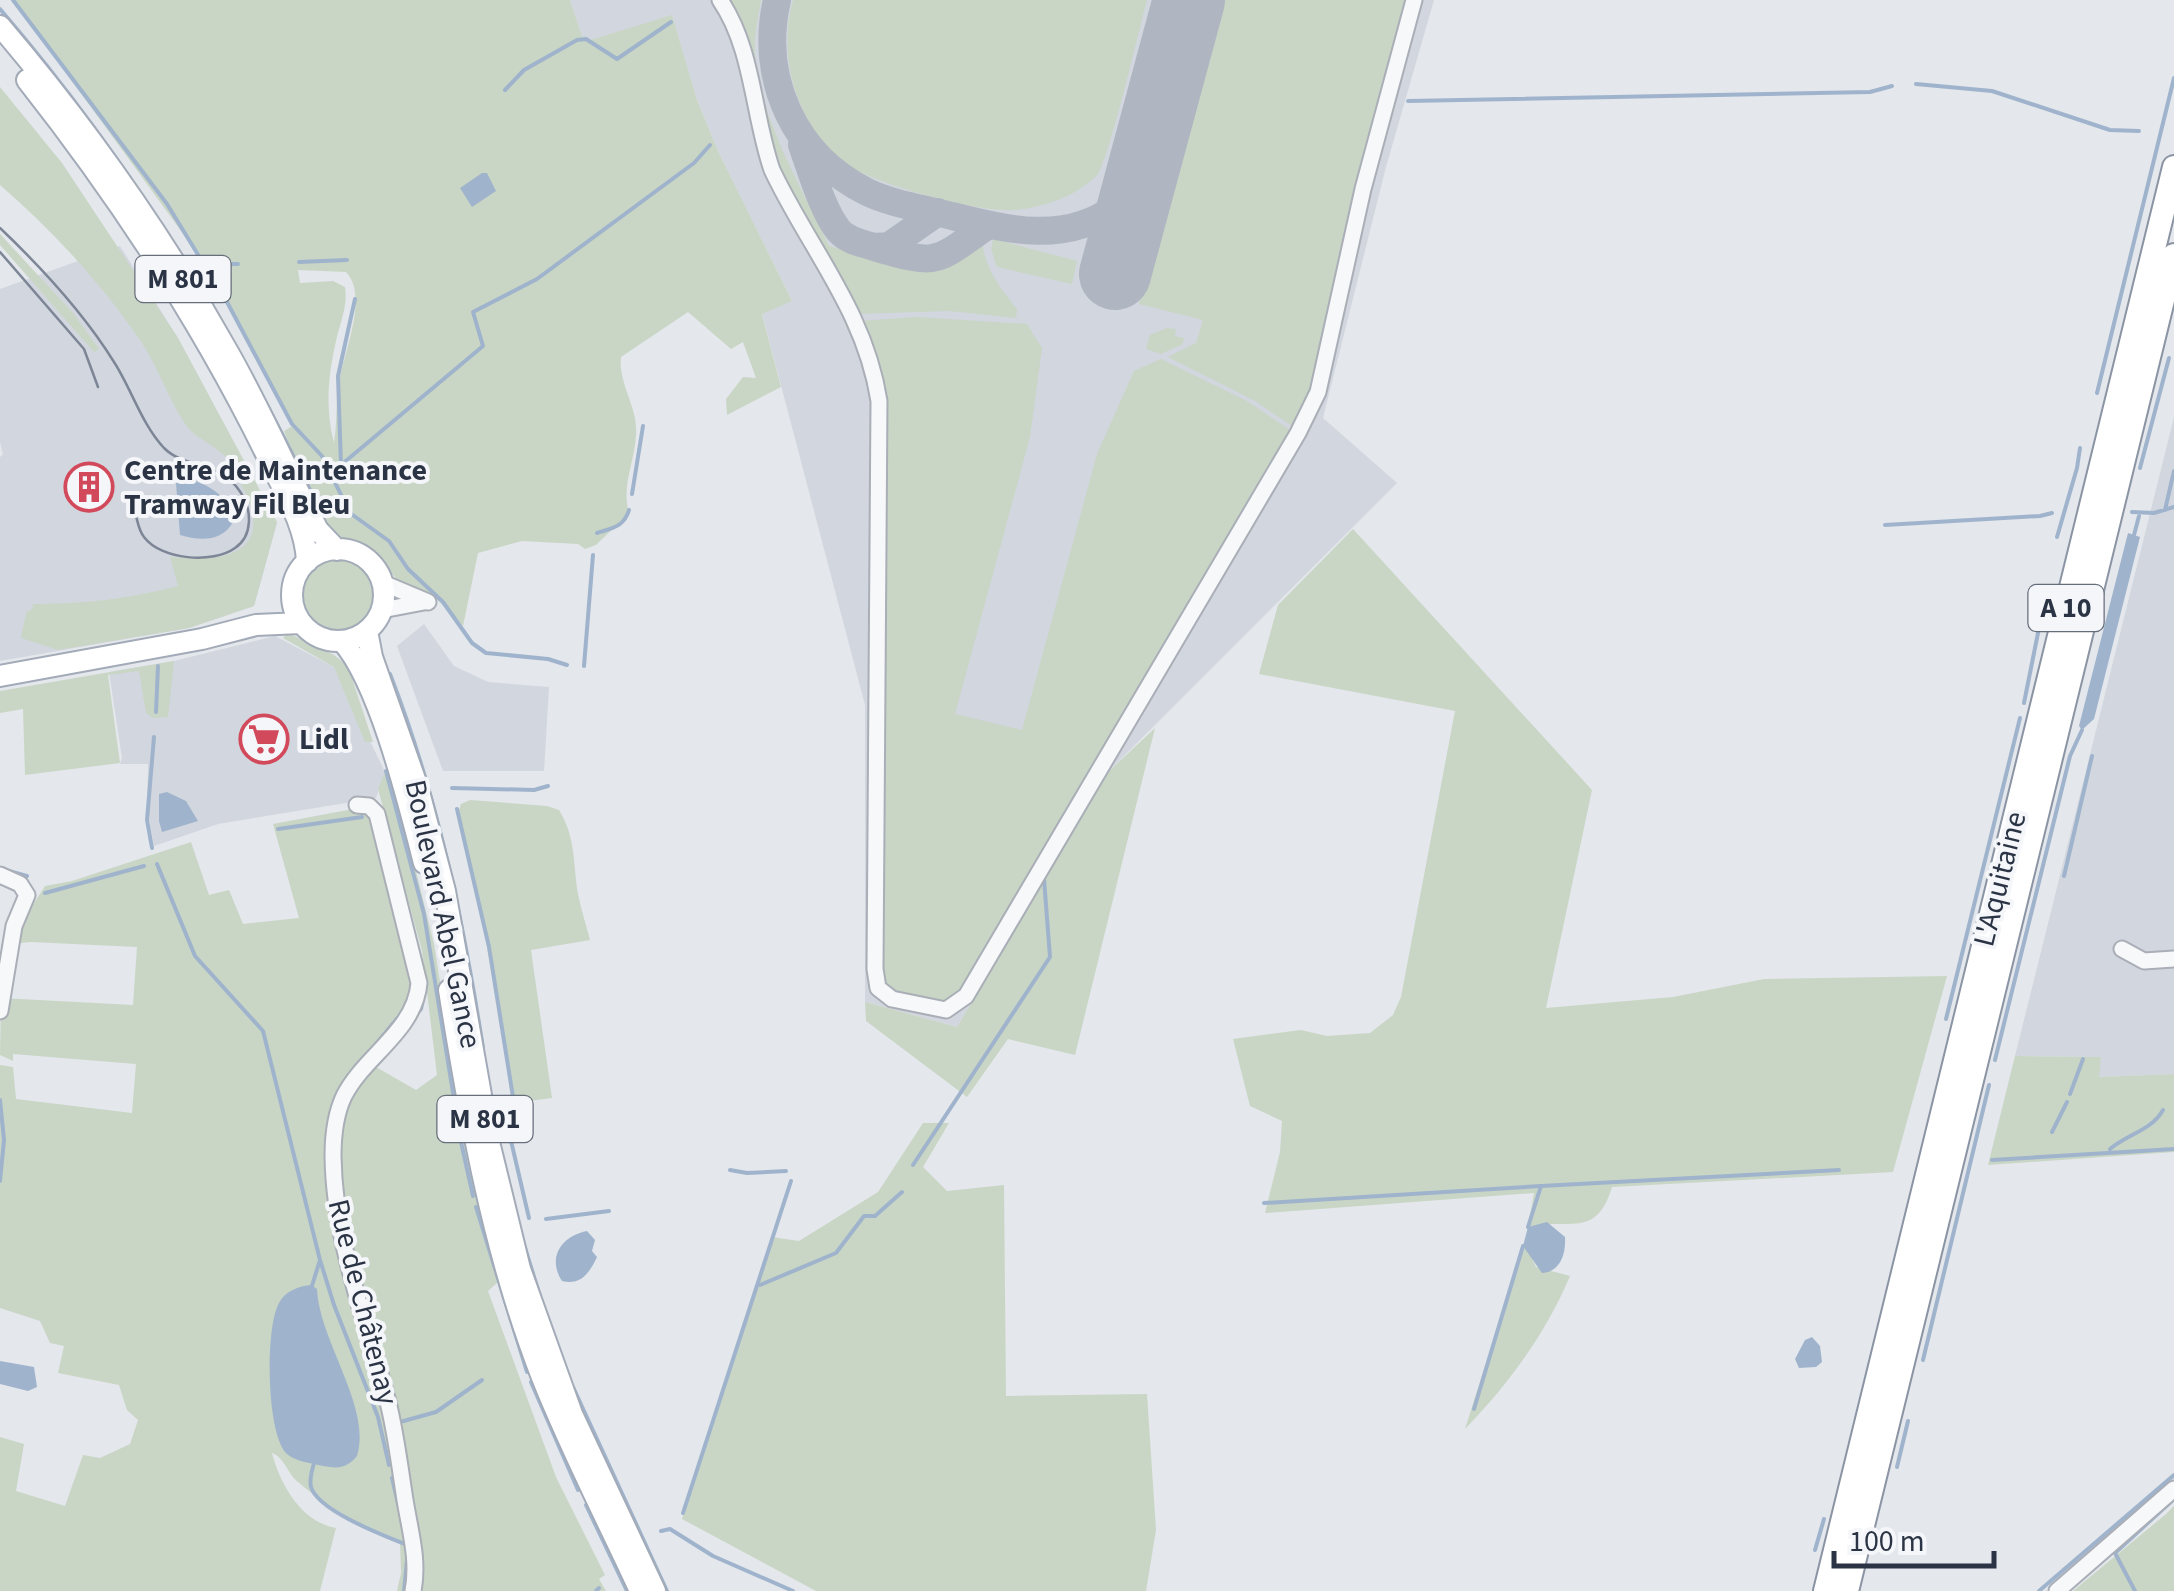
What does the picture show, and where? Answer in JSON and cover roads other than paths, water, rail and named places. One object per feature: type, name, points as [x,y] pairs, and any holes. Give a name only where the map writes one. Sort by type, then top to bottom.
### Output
[{"type":"highway","name":"L'Aquitaine","points":[[1825,1591],[2174,167]]},
{"type":"highway","name":"L'Aquitaine","points":[[1846,1591],[2174,255]]},
{"type":"main road","name":"M 801","points":[[0,26],[57,95],[131,196],[226,348],[318,530],[336,550],[363,557],[374,566],[383,584]]},
{"type":"main road","name":"M 801","points":[[0,47],[103,180],[214,356],[289,502],[305,538],[307,562]]},
{"type":"main road","points":[[336,550],[307,562],[296,578],[292,598],[301,622],[318,636],[342,641],[368,631],[382,610],[383,584]]},
{"type":"main road","points":[[256,626],[292,598]]},
{"type":"main road","points":[[0,676],[202,640],[256,626],[301,622]]},
{"type":"main road","name":"Boulevard Abel Gance","points":[[368,631],[372,657],[418,788],[445,891],[490,1146],[520,1269],[572,1414],[655,1591]]},
{"type":"main road","name":"Boulevard Abel Gance","points":[[342,641],[358,662],[373,697],[414,828],[444,956],[476,1149],[507,1273],[559,1419],[640,1591]]},
{"type":"street","points":[[720,0],[738,37],[772,170],[856,319],[874,374],[878,401],[876,983],[892,998],[946,1010],[966,996],[1298,434],[1318,392],[1357,215],[1414,0]]},
{"type":"street","points":[[382,610],[428,602],[383,584]]},
{"type":"street","name":"Rue de Châtenay","points":[[357,805],[370,806],[377,814],[419,983],[412,1010],[350,1086],[334,1132],[340,1222],[394,1427],[414,1549],[416,1571],[412,1591]]},
{"type":"street","points":[[0,874],[20,884],[27,894],[14,926],[0,1011]]},
{"type":"street","points":[[2122,949],[2144,962],[2174,960]]},
{"type":"street","points":[[2057,1591],[2174,1489]]},
{"type":"water","points":[[487,173],[496,191],[472,207],[460,188]]},
{"type":"water","points":[[185,478],[210,488],[228,505],[233,522],[223,533],[203,539],[180,535],[176,483]]},
{"type":"water","points":[[2128,533],[2140,537],[2094,719],[2082,730],[2079,726]]},
{"type":"water","points":[[167,792],[186,801],[198,821],[162,832],[159,794]]},
{"type":"water","points":[[1547,1222],[1565,1237],[1565,1249],[1558,1265],[1542,1273],[1523,1246],[1528,1227]]},
{"type":"water","points":[[587,1231],[595,1240],[594,1263],[580,1280],[562,1281],[556,1264],[559,1249],[570,1238]]},
{"type":"water","points":[[311,1285],[317,1289],[326,1330],[351,1395],[360,1437],[357,1456],[338,1467],[304,1462],[287,1454],[275,1426],[270,1380],[274,1316],[285,1295]]},
{"type":"water","points":[[1812,1337],[1820,1346],[1822,1362],[1816,1367],[1799,1368],[1795,1359],[1805,1340]]},
{"type":"water","points":[[0,1361],[34,1367],[37,1387],[28,1391],[0,1384]]},
{"type":"waterway","points":[[13,0],[167,204],[227,302],[292,424],[322,456],[350,513],[389,541],[408,569],[443,602],[472,643],[486,653],[548,659],[567,665]]},
{"type":"waterway","points":[[0,9],[92,124],[175,245],[249,371],[316,502]]},
{"type":"waterway","points":[[505,90],[524,70],[577,40],[586,39],[617,59],[671,22]]},
{"type":"waterway","points":[[2097,393],[2174,78]]},
{"type":"waterway","points":[[1916,84],[1992,91],[2110,130],[2139,131]]},
{"type":"waterway","points":[[1408,101],[1870,92],[1892,86]]},
{"type":"waterway","points":[[345,481],[341,465],[483,346],[473,312],[537,279],[694,163],[710,145]]},
{"type":"waterway","points":[[299,262],[347,260]]},
{"type":"waterway","points":[[227,264],[238,264]]},
{"type":"waterway","points":[[341,465],[338,376],[355,299]]},
{"type":"waterway","points":[[2140,468],[2169,358]]},
{"type":"waterway","points":[[632,494],[643,426]]},
{"type":"waterway","points":[[2057,537],[2080,448]]},
{"type":"waterway","points":[[2165,510],[2174,471]]},
{"type":"waterway","points":[[2132,512],[2154,513],[2174,507]]},
{"type":"waterway","points":[[597,533],[621,523],[629,510]]},
{"type":"waterway","points":[[1885,525],[2052,513]]},
{"type":"waterway","points":[[2134,535],[2139,516]]},
{"type":"waterway","points":[[584,666],[593,555]]},
{"type":"waterway","points":[[2024,703],[2046,593]]},
{"type":"waterway","points":[[156,712],[158,666]]},
{"type":"waterway","points":[[390,674],[422,765],[447,858],[483,1048]]},
{"type":"waterway","points":[[1946,1019],[2020,718]]},
{"type":"waterway","points":[[1995,1060],[2070,756],[2082,730]]},
{"type":"waterway","points":[[152,848],[147,820],[154,737]]},
{"type":"waterway","points":[[2064,876],[2092,756]]},
{"type":"waterway","points":[[386,771],[424,914],[473,1196]]},
{"type":"waterway","points":[[452,788],[534,790],[548,786]]},
{"type":"waterway","points":[[457,809],[489,947],[513,1097]]},
{"type":"waterway","points":[[278,829],[362,817]]},
{"type":"waterway","points":[[157,864],[195,956],[263,1031],[320,1260],[378,1417],[389,1465]]},
{"type":"waterway","points":[[45,893],[144,866]]},
{"type":"waterway","points":[[5,870],[27,876]]},
{"type":"waterway","points":[[913,1165],[1050,957],[1044,879]]},
{"type":"waterway","points":[[414,1017],[421,1009],[425,990]]},
{"type":"waterway","points":[[376,1044],[400,1015]]},
{"type":"waterway","points":[[2070,1094],[2083,1059]]},
{"type":"waterway","points":[[1923,1360],[1989,1085]]},
{"type":"waterway","points":[[0,1100],[4,1140],[0,1181]]},
{"type":"waterway","points":[[2052,1132],[2067,1102]]},
{"type":"waterway","points":[[2110,1149],[2153,1122],[2163,1110]]},
{"type":"waterway","points":[[508,1128],[529,1218]]},
{"type":"waterway","points":[[1992,1160],[2174,1149]]},
{"type":"waterway","points":[[730,1170],[786,1171]]},
{"type":"waterway","points":[[1541,1186],[1839,1170]]},
{"type":"waterway","points":[[683,1513],[791,1181]]},
{"type":"waterway","points":[[1264,1203],[1541,1186],[1528,1227]]},
{"type":"waterway","points":[[760,1285],[836,1253],[864,1216],[875,1216],[902,1192]]},
{"type":"waterway","points":[[476,1207],[527,1372]]},
{"type":"waterway","points":[[546,1219],[609,1211]]},
{"type":"waterway","points":[[522,1238],[540,1296]]},
{"type":"waterway","points":[[1474,1409],[1523,1246]]},
{"type":"waterway","points":[[311,1289],[320,1260]]},
{"type":"waterway","points":[[400,1422],[436,1412],[482,1380]]},
{"type":"waterway","points":[[531,1382],[578,1490]]},
{"type":"waterway","points":[[573,1387],[667,1591]]},
{"type":"waterway","points":[[1897,1467],[1908,1421]]},
{"type":"waterway","points":[[314,1463],[311,1487],[326,1505],[353,1522],[407,1545]]},
{"type":"waterway","points":[[2039,1591],[2174,1475]]},
{"type":"waterway","points":[[392,1478],[399,1508]]},
{"type":"waterway","points":[[2135,1591],[2115,1553],[2174,1499]]},
{"type":"waterway","points":[[586,1505],[627,1591]]},
{"type":"waterway","points":[[1815,1550],[1824,1519]]},
{"type":"waterway","points":[[661,1531],[670,1529],[713,1556],[793,1591]]},
{"type":"waterway","points":[[404,1591],[407,1560]]},
{"type":"waterway","points":[[596,1591],[599,1588]]},
{"type":"tram line","points":[[0,228],[89,326],[164,448],[233,482],[245,500],[249,522],[245,537],[235,548],[201,558],[174,555],[152,545],[141,532],[136,516]]},
{"type":"tram line","points":[[0,252],[84,349],[98,387]]},
{"type":"place","name":"Centre de Maintenance Tramway Fil Bleu","points":[[89,487]]},
{"type":"place","name":"Lidl","points":[[264,739]]}]
